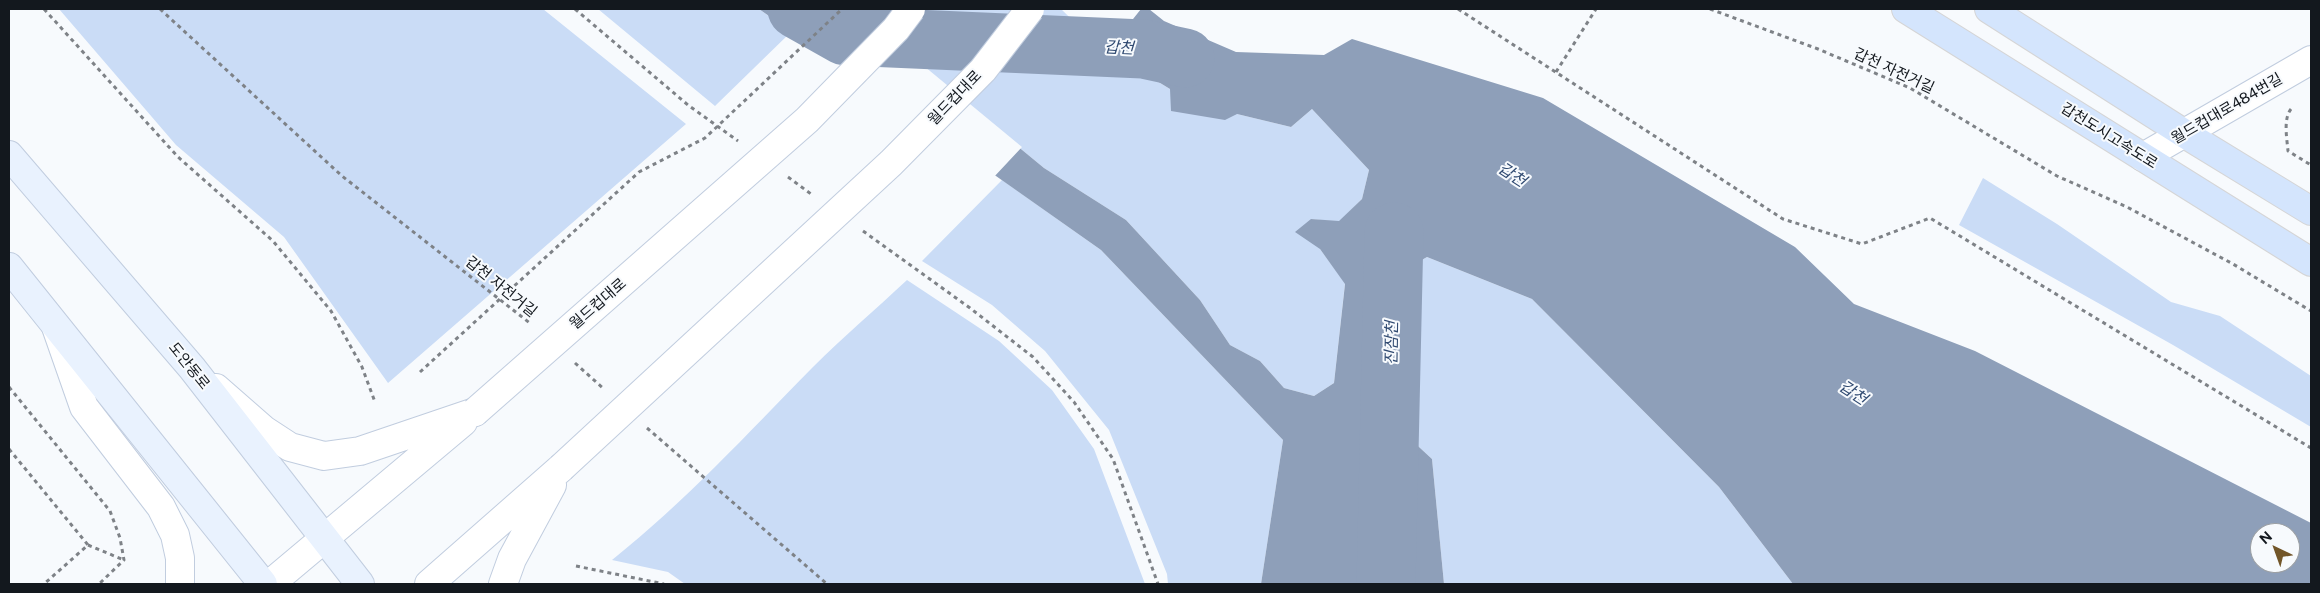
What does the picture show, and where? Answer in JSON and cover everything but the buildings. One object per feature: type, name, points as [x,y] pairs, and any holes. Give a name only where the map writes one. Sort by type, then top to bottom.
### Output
[{"type":"main road","name":"갑천도시고속도로","points":[[1906,9],[2311,262]]},
{"type":"main road","points":[[1989,9],[2185,134],[2311,211]]},
{"type":"main road","name":"도안동로","points":[[9,154],[192,368],[360,584]]},
{"type":"main road","points":[[9,267],[264,584]]},
{"type":"street","name":"월드컵대로","points":[[270,584],[475,412],[807,120],[896,28],[911,9]]},
{"type":"street","name":"월드컵대로","points":[[429,584],[561,468],[892,163],[983,70],[1030,9]]},
{"type":"street","name":"월드컵대로484번길","points":[[2143,157],[2311,60]]},
{"type":"street","points":[[54,321],[84,407],[161,507],[175,535],[180,558],[180,584]]},
{"type":"street","points":[[192,368],[264,430],[290,447],[324,456],[360,451],[475,412]]},
{"type":"street","points":[[503,584],[512,558],[561,468]]},
{"type":"path","points":[[44,9],[178,157],[273,241],[330,311],[362,367],[375,402]]},
{"type":"path","name":"갑천 자전거길","points":[[160,9],[342,176],[534,327]]},
{"type":"path","points":[[574,9],[688,105],[744,145]]},
{"type":"path","points":[[420,372],[639,172],[705,138],[842,9]]},
{"type":"path","points":[[1458,9],[1783,219],[1862,244],[1930,218],[2311,448]]},
{"type":"path","points":[[1556,72],[1596,9]]},
{"type":"path","name":"갑천 자전거길","points":[[1710,9],[1818,49],[1910,88],[2057,176],[2128,207],[2233,264],[2311,311]]},
{"type":"path","points":[[2294,106],[2289,112],[2287,126],[2288,151],[2311,165]]},
{"type":"path","points":[[783,174],[815,197]]},
{"type":"path","points":[[855,226],[970,308],[1033,357],[1074,402],[1112,459],[1158,584]]},
{"type":"path","points":[[571,360],[609,394]]},
{"type":"path","points":[[9,387],[110,511],[120,538],[124,560]]},
{"type":"path","points":[[646,427],[827,584]]},
{"type":"path","points":[[9,450],[88,545],[124,560]]},
{"type":"path","points":[[44,584],[88,545]]},
{"type":"path","points":[[99,584],[124,560]]},
{"type":"path","points":[[576,566],[664,584]]},
{"type":"shaded area","points":[[59,9],[543,9],[686,124],[388,383],[284,237],[176,145]]},
{"type":"shaded area","points":[[598,9],[759,9],[791,32],[715,106]]},
{"type":"shaded area","points":[[851,9],[1064,9],[1147,75],[1170,89],[1237,114],[1291,127],[1312,109],[1369,170],[1362,199],[1339,222],[1311,219],[1320,249],[1345,283],[1334,383],[1314,396],[1284,388],[1260,361],[1230,345],[1200,300],[1126,220],[1044,168]]},
{"type":"shaded area","points":[[1983,178],[2057,224],[2171,302],[2220,316],[2311,376],[2311,427],[2173,345],[1959,225]]},
{"type":"shaded area","points":[[1002,180],[1101,250],[1283,440],[1261,584],[1168,584],[1167,574],[1109,430],[1045,351],[992,305],[922,261]]},
{"type":"shaded area","points":[[1427,257],[1532,299],[1719,487],[1793,584],[1444,584],[1432,459],[1367,399],[1406,269]]},
{"type":"shaded area","points":[[907,280],[999,341],[1052,390],[1094,449],[1145,584],[685,584],[668,572],[612,560],[665,515],[824,357]]},
{"type":"water","points":[[759,9],[851,9],[1044,168],[1126,220],[1200,300],[1230,345],[1260,361],[1284,388],[1314,396],[1334,383],[1345,284],[1320,249],[1295,232],[1311,219],[1339,221],[1362,199],[1369,170],[1312,109],[1291,127],[1237,114],[1225,120],[1171,111],[1170,89],[1147,75],[1119,62],[1064,9],[1149,9],[1164,21],[1236,52],[1324,55],[1352,39],[1543,98],[1795,247],[1854,304],[1975,351],[2311,523],[2311,584],[1793,584],[1719,487],[1532,299],[1427,257],[1406,269],[1367,399],[1432,459],[1444,584],[1261,584],[1283,440],[1101,250]]},
{"type":"pier","points":[[826,9],[855,9],[1022,147],[993,178],[798,40]]},
{"type":"pier","points":[[1061,9],[1141,9],[1106,53]]},
{"type":"waterway","name":"갑천","points":[[797,9],[845,36],[1143,49],[1185,58]]},
{"type":"waterway","name":"진잠천","points":[[1386,584],[1394,232]]}]
